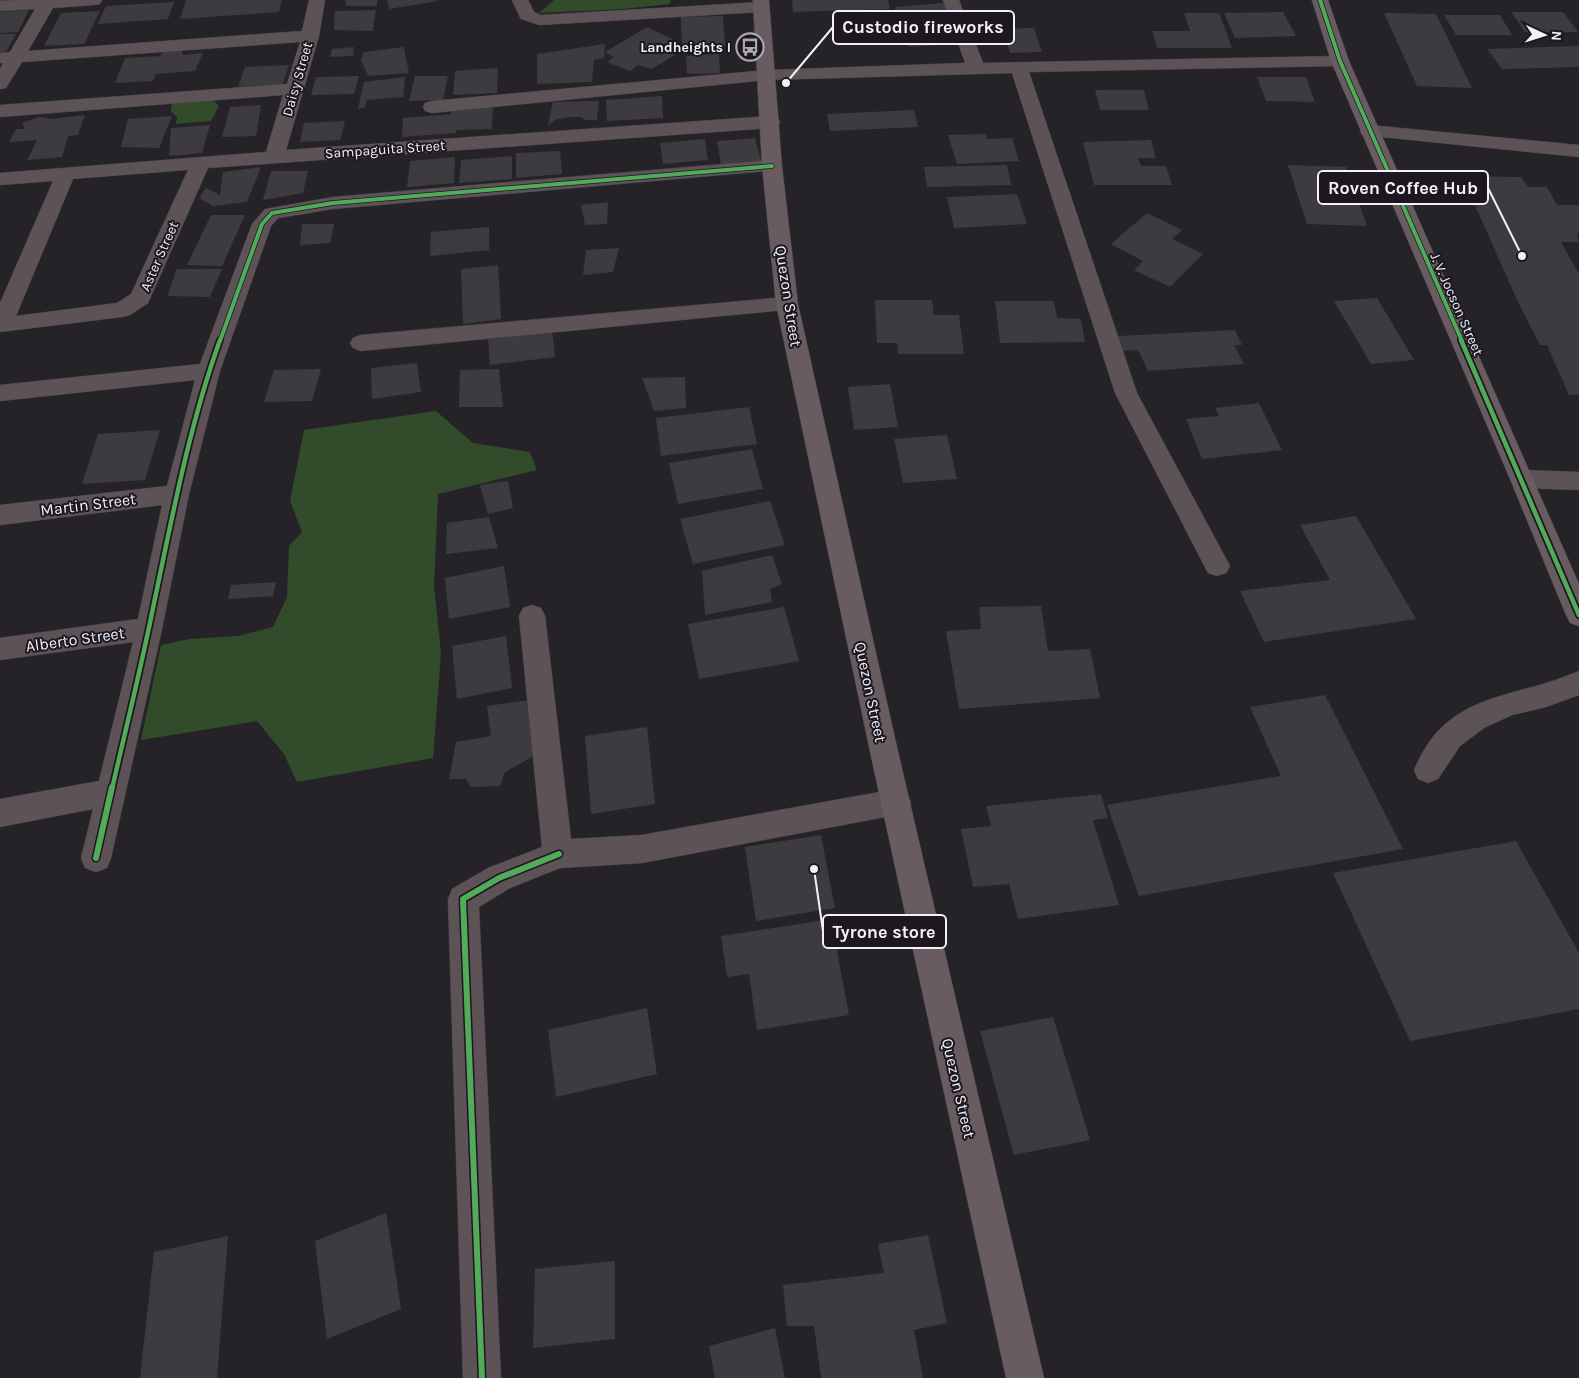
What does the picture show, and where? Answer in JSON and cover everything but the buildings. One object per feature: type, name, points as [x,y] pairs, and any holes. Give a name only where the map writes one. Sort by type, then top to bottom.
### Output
[{"type":"main road","name":"J. V. Jocson Street","points":[[1320,0],[1340,61],[1369,131],[1522,479],[1579,615]]},
{"type":"main road","name":"Quezon Street","points":[[761,3],[771,122],[772,166],[787,304],[1024,1378]]},
{"type":"street","points":[[0,6],[48,1],[94,0]]},
{"type":"street","name":"Daisy Street","points":[[274,157],[310,36],[317,0]]},
{"type":"street","points":[[520,0],[527,15],[539,20],[761,3]]},
{"type":"street","points":[[951,0],[976,68]]},
{"type":"street","points":[[0,84],[7,58],[48,1]]},
{"type":"street","points":[[7,58],[310,36]]},
{"type":"street","points":[[432,106],[767,75],[976,68],[1340,61]]},
{"type":"street","points":[[1020,68],[1126,393],[1217,566]]},
{"type":"street","points":[[0,111],[295,89]]},
{"type":"street","name":"Sampaguita Street","points":[[0,179],[274,157],[771,122]]},
{"type":"street","points":[[1369,131],[1579,151]]},
{"type":"street","name":"Aster Street","points":[[1,325],[122,310],[140,298],[200,164]]},
{"type":"street","points":[[96,858],[150,629],[177,494],[209,371],[262,224],[272,213],[332,203],[772,166]]},
{"type":"street","points":[[1,325],[65,175]]},
{"type":"street","points":[[361,343],[787,304]]},
{"type":"street","points":[[0,393],[209,371]]},
{"type":"street","points":[[1522,479],[1579,481]]},
{"type":"street","name":"Martin Street","points":[[0,515],[177,494]]},
{"type":"street","points":[[532,616],[554,833],[559,854]]},
{"type":"street","name":"Alberto Street","points":[[0,649],[150,629]]},
{"type":"street","points":[[1428,770],[1450,737],[1474,719],[1508,704],[1546,695],[1579,683]]},
{"type":"street","points":[[0,813],[111,792]]},
{"type":"street","points":[[482,1378],[463,899],[499,878],[559,854],[642,849],[896,802]]},
{"type":"green space","points":[[554,0],[671,0],[669,4],[623,9],[539,13]]},
{"type":"green space","points":[[213,100],[219,106],[211,121],[176,124],[177,117],[171,111],[172,103]]},
{"type":"green space","points":[[436,411],[473,443],[530,452],[537,470],[438,494],[434,586],[441,653],[433,758],[297,782],[284,754],[257,721],[141,740],[161,645],[189,639],[238,636],[273,627],[287,597],[289,546],[302,532],[290,501],[304,430]]},
{"type":"cycle path","points":[[1320,0],[1340,61],[1522,479],[1579,615]]},
{"type":"cycle path","points":[[96,858],[149,629],[177,494],[209,371],[262,224],[272,213],[333,203],[772,166]]},
{"type":"cycle path","points":[[482,1378],[463,899],[499,878],[559,854]]},
{"type":"place","name":"Landheights I","points":[[750,47]]},
{"type":"place","name":"Custodio fireworks","points":[[786,83]]},
{"type":"place","name":"Roven Coffee Hub","points":[[1522,256]]},
{"type":"place","name":"Tyrone store","points":[[814,869]]}]
